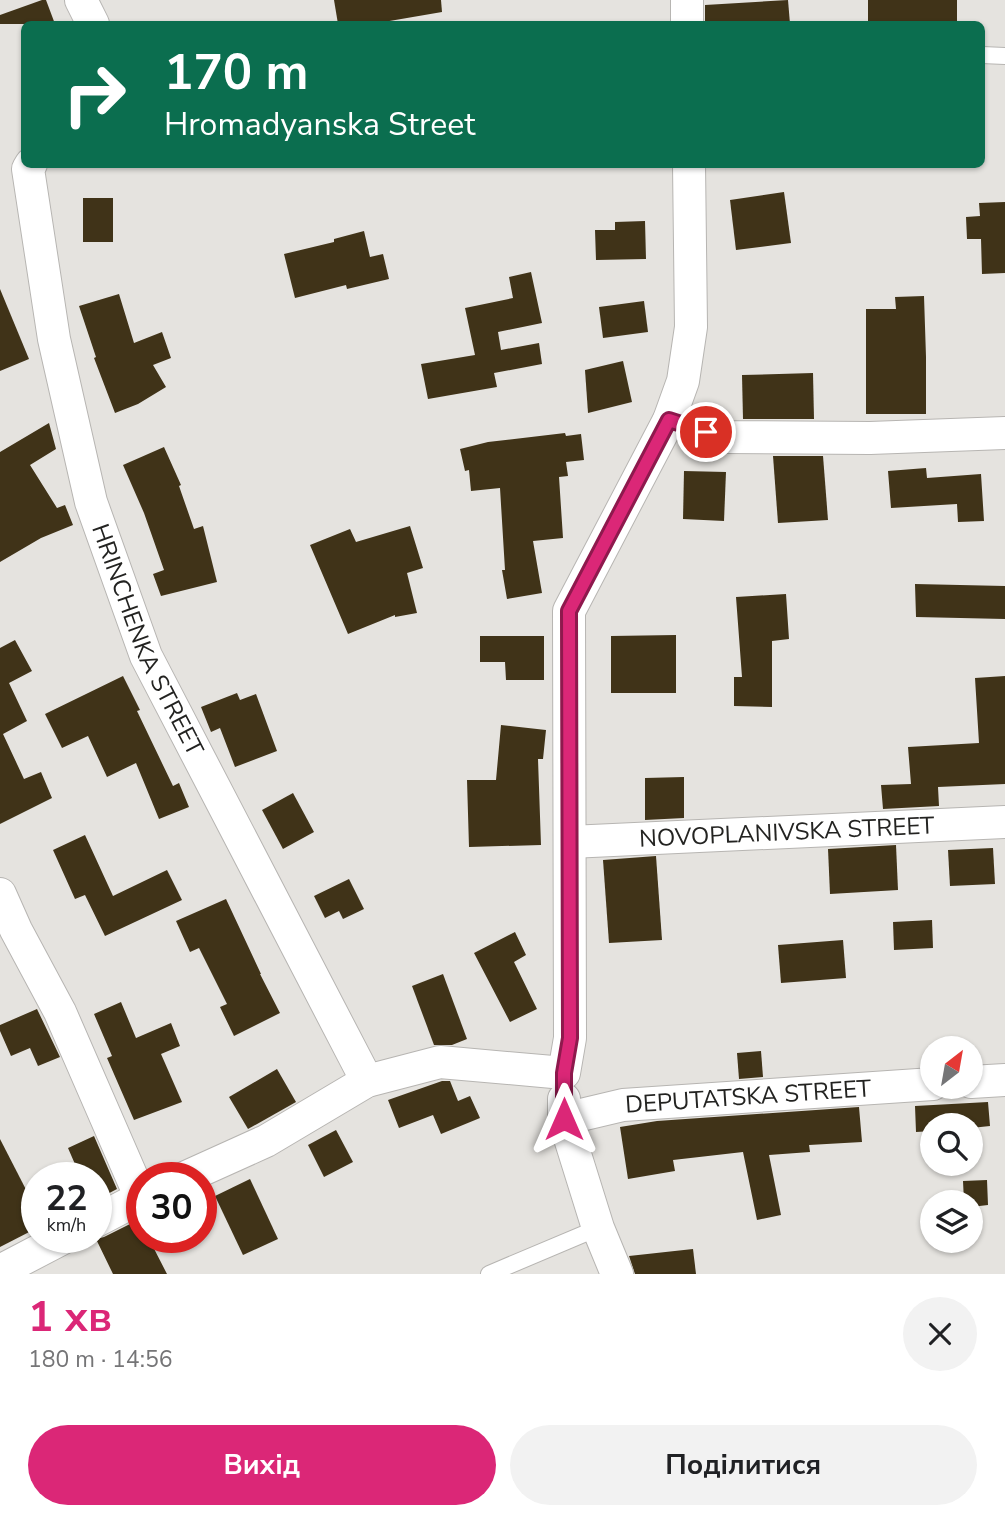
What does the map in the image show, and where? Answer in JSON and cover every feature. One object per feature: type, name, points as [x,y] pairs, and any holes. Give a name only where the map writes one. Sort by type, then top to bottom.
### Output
[{"type":"street","points":[[81,0],[92,21]]},
{"type":"street","points":[[687,0],[687,21]]},
{"type":"street","name":"HRINCHENKA STREET","points":[[29,168],[54,339],[91,502],[146,656],[367,1080]]},
{"type":"street","points":[[617,1274],[598,1228],[564,1119],[564,1073],[570,1038],[569,611],[669,420],[683,381],[691,327],[689,168]]},
{"type":"street","points":[[669,420],[724,437],[870,438],[1005,433]]},
{"type":"street","name":"NOVOPLANIVSKA STREET","points":[[570,842],[1005,822]]},
{"type":"street","points":[[0,894],[60,1012],[126,1163]]},
{"type":"street","points":[[217,1163],[267,1140],[367,1080],[440,1062],[564,1073]]},
{"type":"street","points":[[984,1081],[1005,1080]]},
{"type":"street","name":"DEPUTATSKA STREET","points":[[564,1119],[623,1105],[920,1085]]},
{"type":"street","points":[[0,1271],[34,1253]]},
{"type":"lane","points":[[985,55],[1005,56]]},
{"type":"lane","points":[[489,1274],[598,1228]]},
{"type":"building","points":[[46,0],[54,21],[0,24],[0,15]]},
{"type":"building","points":[[334,0],[441,0],[442,12],[390,21],[338,21]]},
{"type":"building","points":[[788,0],[790,21],[705,21],[705,5]]},
{"type":"building","points":[[868,0],[957,0],[957,21],[868,21]]},
{"type":"building","points":[[784,192],[791,243],[736,250],[730,200]]},
{"type":"building","points":[[83,198],[113,198],[113,242],[83,242]]},
{"type":"building","points":[[1005,202],[1005,273],[982,274],[981,239],[967,239],[966,217],[980,216],[979,203]]},
{"type":"building","points":[[645,221],[646,259],[596,260],[595,230],[615,230],[615,222]]},
{"type":"building","points":[[364,231],[370,257],[383,254],[389,279],[347,289],[346,285],[295,298],[284,254],[334,242],[334,239]]},
{"type":"building","points":[[531,272],[542,323],[498,332],[501,350],[539,343],[542,364],[494,373],[497,387],[428,399],[421,364],[475,355],[465,308],[513,298],[509,277]]},
{"type":"building","points":[[0,289],[29,359],[0,371]]},
{"type":"building","points":[[119,294],[134,343],[162,332],[171,358],[153,365],[166,387],[138,404],[115,413],[94,358],[96,357],[79,306]]},
{"type":"building","points":[[924,296],[926,414],[866,414],[866,309],[896,309],[895,297]]},
{"type":"building","points":[[644,301],[648,332],[603,338],[599,307]]},
{"type":"building","points":[[623,361],[632,402],[588,413],[585,370]]},
{"type":"building","points":[[813,373],[814,419],[743,419],[742,375]]},
{"type":"building","points":[[49,423],[56,449],[30,465],[57,508],[65,505],[73,525],[41,538],[0,562],[0,452]]},
{"type":"building","points":[[565,433],[566,436],[581,434],[584,460],[566,462],[568,476],[559,477],[563,538],[533,541],[542,593],[507,599],[502,570],[505,570],[500,488],[471,491],[469,470],[465,471],[460,449],[488,442]]},
{"type":"building","points":[[164,447],[181,485],[179,486],[194,529],[203,526],[217,582],[161,596],[153,574],[164,570],[144,513],[123,465]]},
{"type":"building","points":[[773,456],[823,456],[828,520],[778,523]]},
{"type":"building","points":[[926,468],[927,478],[981,474],[984,521],[958,522],[957,504],[891,508],[888,471]]},
{"type":"building","points":[[684,471],[726,472],[724,521],[683,519]]},
{"type":"building","points":[[410,526],[423,568],[407,573],[417,613],[395,615],[348,634],[310,545],[350,529],[356,542]]},
{"type":"building","points":[[915,584],[1005,586],[1005,619],[916,617]]},
{"type":"building","points":[[786,594],[789,639],[772,641],[772,707],[734,706],[734,677],[742,677],[736,597]]},
{"type":"building","points":[[676,635],[676,693],[611,693],[611,636]]},
{"type":"building","points":[[480,636],[544,636],[544,680],[506,680],[505,662],[480,662]]},
{"type":"building","points":[[15,640],[32,671],[9,683],[27,721],[3,734],[24,779],[41,772],[52,798],[0,824],[0,648]]},
{"type":"building","points":[[123,676],[173,786],[179,783],[189,807],[159,819],[136,763],[107,777],[88,736],[62,748],[45,714]]},
{"type":"building","points":[[1005,676],[1005,784],[938,787],[939,806],[883,809],[881,785],[911,784],[908,747],[979,743],[975,678]]},
{"type":"building","points":[[237,693],[240,700],[256,694],[277,751],[235,767],[220,728],[211,732],[201,707]]},
{"type":"building","points":[[501,725],[546,730],[543,759],[538,759],[541,845],[469,847],[467,780],[496,780]]},
{"type":"building","points":[[684,777],[684,818],[645,820],[645,778]]},
{"type":"building","points":[[293,793],[314,832],[283,849],[262,810]]},
{"type":"building","points":[[85,835],[113,896],[167,870],[182,900],[105,936],[85,895],[75,899],[53,850]]},
{"type":"building","points":[[896,845],[898,890],[830,894],[828,849]]},
{"type":"building","points":[[993,848],[995,884],[950,886],[948,850]]},
{"type":"building","points":[[656,856],[662,940],[609,943],[603,860]]},
{"type":"building","points":[[349,879],[364,909],[343,919],[339,911],[325,918],[314,896]]},
{"type":"building","points":[[226,899],[280,1013],[234,1036],[220,1007],[227,1004],[199,948],[190,952],[176,921]]},
{"type":"building","points":[[932,920],[933,948],[894,950],[893,922]]},
{"type":"building","points":[[515,932],[526,955],[514,962],[537,1009],[510,1022],[474,953]]},
{"type":"building","points":[[843,940],[846,978],[781,983],[778,945]]},
{"type":"building","points":[[443,974],[467,1039],[452,1045],[434,1045],[412,986]]},
{"type":"building","points":[[121,1002],[136,1038],[171,1023],[180,1046],[161,1054],[182,1102],[134,1120],[107,1058],[112,1056],[94,1014]]},
{"type":"building","points":[[37,1009],[60,1057],[38,1066],[30,1048],[11,1056],[0,1031],[0,1025]]},
{"type":"building","points":[[761,1051],[763,1077],[739,1079],[737,1053]]},
{"type":"building","points":[[277,1069],[296,1102],[248,1129],[229,1097]]},
{"type":"building","points":[[442,1081],[450,1081],[458,1101],[470,1096],[480,1118],[441,1134],[433,1115],[399,1128],[388,1100]]},
{"type":"building","points":[[988,1102],[990,1126],[983,1127],[983,1113],[920,1113],[920,1132],[916,1132],[915,1106]]},
{"type":"building","points":[[859,1107],[862,1142],[809,1145],[810,1152],[769,1155],[781,1215],[757,1220],[743,1152],[673,1160],[675,1171],[628,1179],[620,1127],[657,1121]]},
{"type":"building","points":[[336,1130],[353,1162],[324,1177],[308,1145]]},
{"type":"building","points":[[94,1136],[105,1162],[74,1162],[68,1148]]},
{"type":"building","points":[[0,1139],[21,1180],[21,1236],[0,1247]]},
{"type":"building","points":[[112,1177],[117,1189],[112,1192]]},
{"type":"building","points":[[250,1179],[278,1239],[243,1255],[217,1195]]},
{"type":"building","points":[[987,1180],[988,1205],[983,1206],[983,1190],[963,1190],[963,1181]]},
{"type":"building","points":[[126,1226],[126,1253],[156,1253],[167,1274],[113,1274],[103,1253],[112,1253],[112,1233]]},
{"type":"building","points":[[693,1249],[696,1274],[635,1274],[629,1256]]},
{"type":"route","points":[[564,1119],[564,1073],[570,1038],[569,611],[669,420],[706,432]]}]
